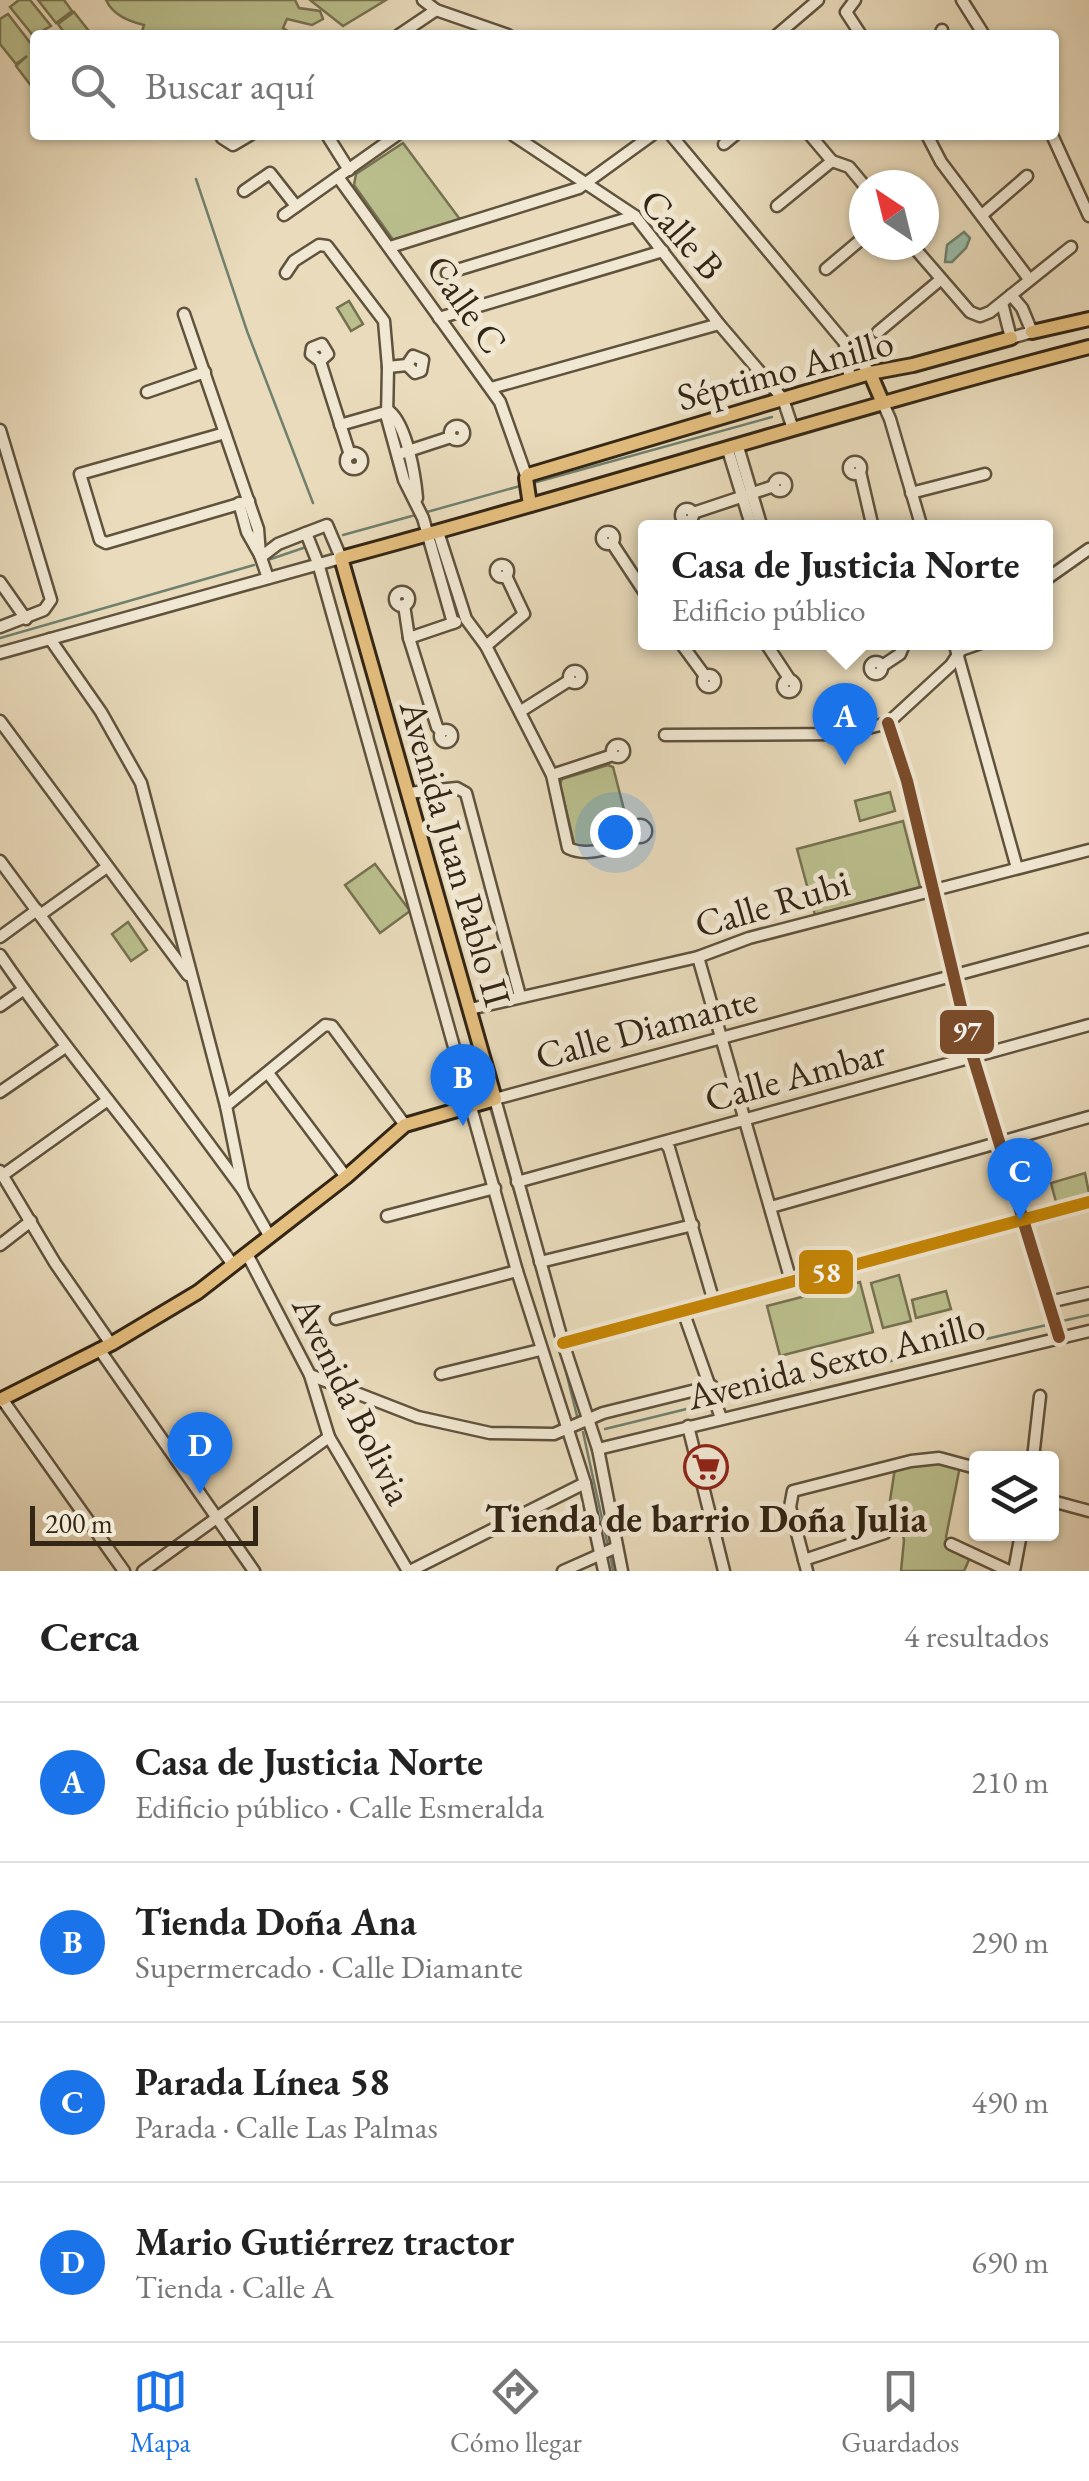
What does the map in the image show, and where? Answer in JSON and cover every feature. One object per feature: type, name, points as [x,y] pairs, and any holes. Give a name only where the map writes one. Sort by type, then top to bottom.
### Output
[{"type":"main road","name":"Séptimo Anillo","points":[[1032,332],[1089,319]]},
{"type":"main road","name":"Séptimo Anillo","points":[[527,481],[850,379],[1011,338]]},
{"type":"main road","name":"Séptimo Anillo","points":[[340,558],[882,402],[1089,348]]},
{"type":"main road","points":[[913,365],[903,373],[902,382],[919,392]]},
{"type":"main road","points":[[870,374],[882,402]]},
{"type":"main road","points":[[527,481],[530,505]]},
{"type":"main road","name":"Avenida Juan Pablo II","points":[[340,558],[470,1009],[485,1102]]},
{"type":"main road","name":"Calle Diamante","points":[[1,1399],[105,1347],[183,1302],[346,1177],[406,1125],[485,1102]]},
{"type":"street","points":[[422,0],[436,10],[494,30]]},
{"type":"street","points":[[783,30],[818,0]]},
{"type":"street","points":[[856,0],[846,12],[857,30]]},
{"type":"street","points":[[962,0],[981,30]]},
{"type":"street","points":[[407,30],[436,10]]},
{"type":"street","name":"Calle C","points":[[329,140],[344,174],[390,246],[504,410],[527,481]]},
{"type":"street","points":[[284,215],[391,140]]},
{"type":"street","name":"Calle B","points":[[522,140],[635,216],[783,400],[794,429]]},
{"type":"street","points":[[390,246],[586,183],[645,140]]},
{"type":"street","points":[[675,140],[870,374]]},
{"type":"street","points":[[724,144],[729,140]]},
{"type":"street","points":[[814,140],[832,162],[852,170]]},
{"type":"street","points":[[931,140],[941,162],[1030,279]]},
{"type":"street","points":[[1054,140],[1089,216]]},
{"type":"street","points":[[778,206],[832,162]]},
{"type":"street","points":[[244,191],[270,172],[296,206]]},
{"type":"street","points":[[982,214],[1028,176]]},
{"type":"street","points":[[447,273],[635,216]]},
{"type":"street","points":[[286,273],[294,262],[319,245],[327,246],[384,321],[390,411],[387,418],[402,453],[404,480],[432,534],[466,619],[486,646],[522,711],[552,775],[568,848],[586,853],[618,845],[635,834]]},
{"type":"street","points":[[924,260],[975,315],[986,314],[1071,248]]},
{"type":"street","points":[[826,268],[849,250]]},
{"type":"street","points":[[439,318],[663,252]]},
{"type":"street","points":[[878,332],[940,280]]},
{"type":"street","points":[[1006,299],[1022,308],[1032,332]]},
{"type":"street","points":[[1006,299],[1011,338]]},
{"type":"street","points":[[184,314],[225,432],[244,502],[260,536],[268,578]]},
{"type":"street","points":[[491,388],[719,324]]},
{"type":"street","name":"Séptimo Anillo","points":[[1011,338],[1032,332]]},
{"type":"street","points":[[845,346],[850,379]]},
{"type":"street","points":[[320,361],[350,455]]},
{"type":"street","points":[[388,367],[407,366]]},
{"type":"street","points":[[147,392],[205,372]]},
{"type":"street","points":[[882,402],[920,520]]},
{"type":"street","points":[[340,425],[390,411]]},
{"type":"street","name":"Séptimo Anillo","points":[[0,430],[51,600],[44,610],[26,618],[0,653]]},
{"type":"street","points":[[225,432],[82,472],[80,477],[104,543],[244,502]]},
{"type":"street","points":[[402,453],[451,436]]},
{"type":"street","points":[[733,448],[750,520]]},
{"type":"street","points":[[860,472],[871,520]]},
{"type":"street","points":[[912,493],[985,474]]},
{"type":"street","points":[[693,514],[774,486]]},
{"type":"street","points":[[746,496],[758,520]]},
{"type":"street","points":[[261,556],[278,544],[327,525],[340,558]]},
{"type":"street","points":[[306,533],[485,1102],[495,1188],[540,1350],[570,1428],[604,1571]]},
{"type":"street","points":[[432,534],[454,622]]},
{"type":"street","points":[[612,543],[638,582]]},
{"type":"street","points":[[1053,575],[1089,550]]},
{"type":"street","name":"Séptimo Anillo","points":[[14,634],[50,639],[340,558]]},
{"type":"street","points":[[486,646],[524,614],[506,576]]},
{"type":"street","points":[[0,582],[26,618]]},
{"type":"street","points":[[404,606],[409,638],[441,731]]},
{"type":"street","points":[[409,638],[466,619]]},
{"type":"street","points":[[50,639],[101,712],[141,783],[226,1106],[243,1190]]},
{"type":"street","points":[[686,650],[705,676]]},
{"type":"street","points":[[770,650],[790,680]]},
{"type":"street","points":[[882,666],[901,650]]},
{"type":"street","points":[[956,650],[1017,868]]},
{"type":"street","points":[[665,735],[844,734],[888,723],[961,650]]},
{"type":"street","points":[[522,711],[570,680]]},
{"type":"street","points":[[0,721],[192,980]]},
{"type":"street","points":[[888,723],[906,781],[973,1056],[1059,1337]]},
{"type":"street","points":[[552,775],[613,754]]},
{"type":"street","points":[[408,794],[457,788],[466,793],[520,996]]},
{"type":"street","name":"Calle Rubi","points":[[470,1009],[698,957],[749,938],[1089,850]]},
{"type":"street","points":[[0,861],[243,1190],[270,1237]]},
{"type":"street","points":[[0,937],[107,867]]},
{"type":"street","name":"Calle Diamante","points":[[485,1102],[1089,939]]},
{"type":"street","points":[[0,956],[64,1048],[179,1187],[233,1265]]},
{"type":"street","points":[[698,957],[791,1281]]},
{"type":"street","points":[[0,1006],[23,990]]},
{"type":"street","points":[[226,1106],[325,1026],[332,1026],[406,1125]]},
{"type":"street","name":"Calle Ambar","points":[[518,1182],[1089,1026]]},
{"type":"street","points":[[0,1092],[64,1048]]},
{"type":"street","points":[[268,1074],[346,1177]]},
{"type":"street","points":[[108,1100],[1,1173],[105,1347],[254,1571]]},
{"type":"street","name":"Avenida Juan Pablo II","points":[[485,1102],[518,1182],[563,1344],[598,1450],[622,1571]]},
{"type":"street","points":[[771,1207],[1089,1118]]},
{"type":"street","points":[[664,1142],[714,1302]]},
{"type":"street","points":[[387,1216],[495,1188]]},
{"type":"street","points":[[563,1344],[1089,1202]]},
{"type":"street","points":[[0,1246],[31,1221]]},
{"type":"street","points":[[540,1262],[692,1225]]},
{"type":"street","name":"Avenida Bolivia","points":[[247,1254],[310,1376],[330,1437],[409,1571]]},
{"type":"street","points":[[336,1319],[518,1270]]},
{"type":"street","points":[[1048,1302],[1089,1294]]},
{"type":"street","points":[[683,1311],[720,1413]]},
{"type":"street","name":"Avenida Sexto Anillo","points":[[598,1450],[688,1426],[720,1413],[1089,1330]]},
{"type":"street","points":[[440,1374],[540,1350]]},
{"type":"street","points":[[310,1376],[418,1418],[490,1434],[554,1434],[586,1420],[713,1391]]},
{"type":"street","points":[[1034,1451],[1040,1396]]},
{"type":"street","points":[[1,1399],[124,1571]]},
{"type":"street","points":[[688,1426],[724,1571]]},
{"type":"street","points":[[143,1571],[330,1437]]},
{"type":"street","points":[[885,1532],[805,1566],[790,1507],[793,1491],[911,1461],[939,1458],[969,1464]]},
{"type":"street","points":[[409,1571],[585,1482]]},
{"type":"street","points":[[1059,1503],[1089,1510]]},
{"type":"street","points":[[951,1544],[1012,1571],[1019,1541]]},
{"type":"street","points":[[563,1571],[617,1547]]},
{"type":"shaded area","points":[[19,0],[30,0],[51,26],[30,32],[10,7]]},
{"type":"shaded area","points":[[38,0],[64,0],[72,11],[56,23]]},
{"type":"shaded area","points":[[106,0],[295,0],[299,8],[320,11],[323,19],[312,25],[287,19],[283,28],[286,30],[142,30],[144,25],[113,10]]},
{"type":"shaded area","points":[[310,0],[386,0],[343,26]]},
{"type":"shaded area","points":[[74,12],[88,30],[62,30],[58,24]]},
{"type":"shaded area","points":[[8,14],[30,43],[30,84],[16,66],[27,56],[16,64],[0,44],[0,19]]},
{"type":"shaded area","points":[[403,143],[462,222],[394,241],[354,185],[356,174]]},
{"type":"shaded area","points":[[964,232],[970,238],[966,248],[952,262],[945,262],[947,245]]},
{"type":"shaded area","points":[[349,301],[363,324],[351,331],[337,308]]},
{"type":"shaded area","points":[[608,765],[613,767],[628,825],[624,839],[579,850],[575,847],[560,784],[562,779]]},
{"type":"shaded area","points":[[890,792],[895,811],[860,821],[855,801]]},
{"type":"shaded area","points":[[903,821],[920,887],[815,915],[797,849]]},
{"type":"shaded area","points":[[375,864],[410,911],[380,933],[345,885]]},
{"type":"shaded area","points":[[128,922],[147,950],[131,961],[112,934]]},
{"type":"shaded area","points":[[1085,1173],[1089,1193],[1056,1202],[1051,1183]]},
{"type":"shaded area","points":[[899,1275],[911,1321],[883,1328],[871,1283]]},
{"type":"shaded area","points":[[860,1282],[873,1332],[780,1356],[767,1306]]},
{"type":"shaded area","points":[[946,1291],[951,1309],[916,1318],[912,1300]]},
{"type":"shaded area","points":[[922,1461],[961,1461],[946,1537],[950,1546],[973,1551],[964,1571],[901,1571],[901,1527],[887,1520],[895,1468]]},
{"type":"waterway","points":[[196,179],[247,331],[313,503]]},
{"type":"waterway","points":[[533,483],[772,417]]},
{"type":"waterway","points":[[427,512],[520,486]]},
{"type":"waterway","points":[[343,535],[419,514]]},
{"type":"waterway","points":[[271,559],[306,547]]},
{"type":"waterway","points":[[0,638],[254,565]]},
{"type":"waterway","points":[[349,607],[487,1095]]},
{"type":"waterway","points":[[490,1107],[546,1302]]},
{"type":"waterway","points":[[1062,1321],[1089,1315]]},
{"type":"waterway","points":[[718,1401],[1051,1324]]},
{"type":"waterway","points":[[561,1352],[577,1416]]},
{"type":"waterway","points":[[605,1429],[711,1403]]},
{"type":"waterway","points":[[583,1432],[608,1546]]},
{"type":"waterway","points":[[610,1553],[613,1571]]},
{"type":"transit line","name":"97","points":[[888,723],[907,781],[973,1057],[1059,1337]]},
{"type":"transit line","name":"58","points":[[563,1343],[1089,1202]]},
{"type":"place","name":"Casa de Justicia Norte","points":[[845,765]]},
{"type":"place","name":"Tienda Doña Ana","points":[[463,1126]]},
{"type":"place","name":"Parada Línea 58","points":[[1020,1220]]},
{"type":"place","name":"Tienda de barrio Doña Julia","points":[[706,1467]]},
{"type":"place","name":"Mario Gutiérrez tractor","points":[[200,1494]]}]
